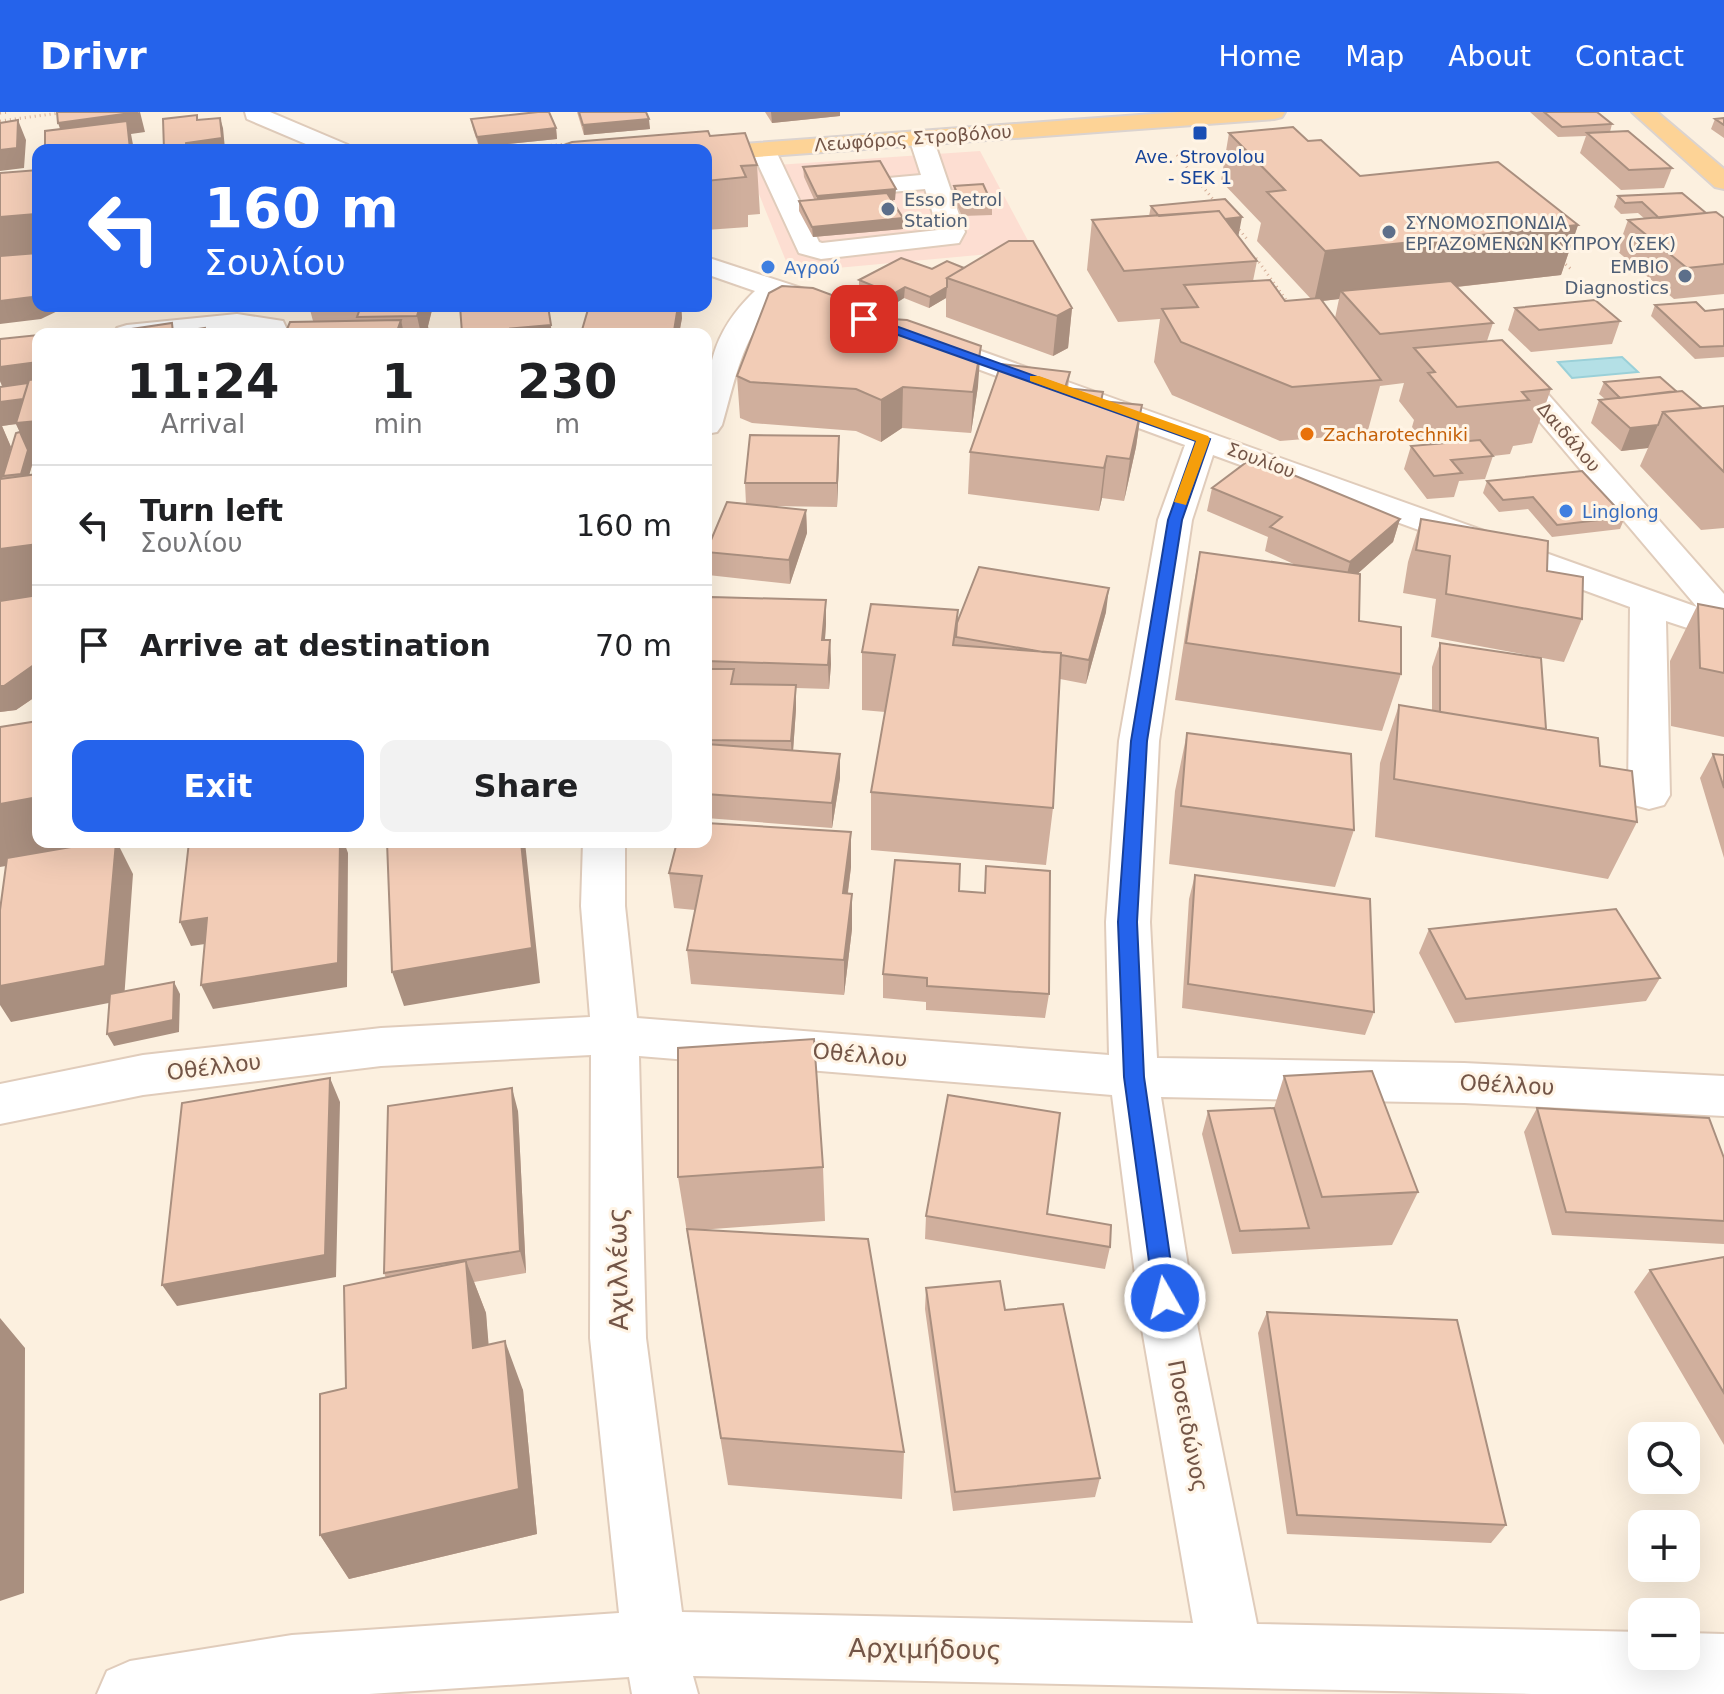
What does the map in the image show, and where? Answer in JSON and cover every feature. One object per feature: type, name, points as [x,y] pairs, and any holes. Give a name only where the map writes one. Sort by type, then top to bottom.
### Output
[{"type":"main road","name":"Λεωφόρος Στροβόλου","points":[[712,150],[753,150],[1274,112]]},
{"type":"main road","points":[[1643,112],[1724,182]]},
{"type":"main road","name":"Λεωφόρος Στροβόλου","points":[[712,157],[753,150]]},
{"type":"street","points":[[255,114],[324,144]]},
{"type":"street","points":[[293,132],[308,144]]},
{"type":"street","points":[[753,150],[784,194],[808,247],[821,251],[950,237],[952,232],[921,138]]},
{"type":"street","points":[[784,194],[935,181]]},
{"type":"street","name":"Σουλίου","points":[[712,267],[1203,439],[1724,629]]},
{"type":"street","points":[[712,406],[735,335],[747,314],[775,287]]},
{"type":"street","points":[[187,328],[237,323],[273,328]]},
{"type":"street","name":"Δαιδάλου","points":[[1487,343],[1724,616]]},
{"type":"street","name":"Ποσειδώνος","points":[[1203,439],[1175,520],[1139,741],[1128,922],[1134,1077],[1170,1329],[1231,1654]]},
{"type":"street","points":[[1648,603],[1649,795]]},
{"type":"street","name":"Αχιλλέως","points":[[604,848],[603,906],[615,1035],[618,1338],[660,1669]]},
{"type":"street","name":"Οθέλλου","points":[[0,1104],[143,1075],[381,1047],[615,1035],[1134,1077],[1464,1083],[1724,1096]]},
{"type":"street","name":"Αρχιμήδους","points":[[130,1694],[292,1667],[660,1669],[1231,1654],[1724,1666]]},
{"type":"path","points":[[0,113],[10,112]]},
{"type":"path","points":[[0,121],[67,112]]},
{"type":"path","points":[[1148,121],[1217,204]]},
{"type":"path","points":[[568,144],[582,143]]},
{"type":"path","points":[[1227,216],[1247,239]]},
{"type":"path","points":[[1256,258],[1293,309]]},
{"type":"path","points":[[1562,260],[1573,271]]},
{"type":"shaded area","name":"Esso Petrol Station","points":[[980,151],[1033,250],[804,271],[788,266],[748,167]]},
{"type":"water","points":[[1622,357],[1638,372],[1572,378],[1558,362]]},
{"type":"building","points":[[57,112],[138,112],[58,123]]},
{"type":"building","points":[[549,112],[556,128],[477,137],[471,119]]},
{"type":"building","points":[[579,112],[646,112],[649,119],[583,125]]},
{"type":"building","points":[[1544,112],[1597,112],[1612,124],[1562,127]]},
{"type":"building","points":[[197,115],[197,120],[220,118],[222,138],[164,144],[163,119]]},
{"type":"building","points":[[18,120],[17,148],[0,150],[0,123]]},
{"type":"building","points":[[127,121],[129,144],[45,144],[45,131]]},
{"type":"building","points":[[1293,127],[1308,141],[1321,140],[1360,176],[1498,162],[1578,225],[1325,251],[1267,192],[1285,190],[1229,133]]},
{"type":"building","points":[[708,131],[710,136],[745,133],[757,165],[741,166],[746,177],[712,180],[712,144],[567,144]]},
{"type":"building","points":[[1628,131],[1672,168],[1629,170],[1587,133]]},
{"type":"building","points":[[880,161],[896,189],[817,196],[803,167]]},
{"type":"building","points":[[32,170],[32,214],[0,217],[0,173]]},
{"type":"building","points":[[983,184],[992,204],[963,206],[954,186]]},
{"type":"building","points":[[887,193],[903,218],[812,227],[799,201]]},
{"type":"building","points":[[1682,193],[1706,213],[1659,218],[1642,202],[1625,203],[1618,196]]},
{"type":"building","points":[[1225,199],[1242,217],[1225,219],[1219,211],[1159,216],[1151,206]]},
{"type":"building","points":[[1219,211],[1257,261],[1124,271],[1092,220]]},
{"type":"building","points":[[1716,212],[1724,218],[1724,264],[1687,268],[1628,220]]},
{"type":"building","points":[[1009,241],[1033,241],[1072,308],[1057,316],[947,278]]},
{"type":"building","points":[[32,253],[32,297],[0,301],[0,256]]},
{"type":"building","points":[[901,258],[932,269],[947,261],[964,268],[947,278],[947,287],[930,297],[905,287],[893,294],[859,280]]},
{"type":"building","points":[[1270,280],[1285,301],[1320,298],[1381,380],[1292,387],[1181,342],[1162,309],[1198,307],[1184,285]]},
{"type":"building","points":[[1451,281],[1493,323],[1380,334],[1341,291]]},
{"type":"building","points":[[782,286],[813,288],[856,304],[854,310],[876,318],[907,320],[981,346],[973,392],[903,387],[881,400],[856,389],[750,382],[737,376],[769,293]]},
{"type":"building","points":[[1595,300],[1620,321],[1539,330],[1515,308]]},
{"type":"building","points":[[1696,302],[1705,311],[1724,309],[1724,346],[1700,347],[1655,305]]},
{"type":"building","points":[[359,312],[418,312],[417,316],[357,317]]},
{"type":"building","points":[[460,312],[549,312],[551,325],[518,328],[462,328]]},
{"type":"building","points":[[587,312],[677,312],[674,328],[583,328]]},
{"type":"building","points":[[401,320],[398,328],[288,328],[290,322]]},
{"type":"building","points":[[172,323],[172,328],[138,328]]},
{"type":"building","points":[[32,336],[32,363],[0,367],[0,339]]},
{"type":"building","points":[[1502,340],[1551,389],[1522,392],[1529,400],[1457,407],[1428,373],[1435,372],[1414,348]]},
{"type":"building","points":[[1001,364],[1070,372],[1065,388],[1103,392],[1101,401],[1142,405],[1130,459],[1107,456],[1104,468],[970,452]]},
{"type":"building","points":[[1660,377],[1676,391],[1620,398],[1604,382]]},
{"type":"building","points":[[29,380],[32,380],[32,422],[16,423]]},
{"type":"building","points":[[28,383],[23,399],[0,402],[0,387]]},
{"type":"building","points":[[1682,391],[1702,408],[1663,412],[1658,425],[1630,428],[1599,400]]},
{"type":"building","points":[[1724,406],[1724,472],[1663,412]]},
{"type":"building","points":[[20,432],[28,450],[21,474],[3,476],[16,433]]},
{"type":"building","points":[[750,435],[839,436],[837,483],[745,483]]},
{"type":"building","points":[[1480,440],[1493,456],[1451,460],[1462,473],[1434,476],[1411,446]]},
{"type":"building","points":[[1252,458],[1400,519],[1350,562],[1270,527],[1282,517],[1212,488]]},
{"type":"building","points":[[1582,471],[1625,517],[1557,525],[1533,497],[1503,500],[1487,481]]},
{"type":"building","points":[[32,475],[32,545],[0,549],[0,479]]},
{"type":"building","points":[[727,502],[806,510],[789,560],[712,553],[712,538]]},
{"type":"building","points":[[1421,519],[1548,541],[1547,571],[1583,577],[1582,619],[1446,594],[1450,556],[1416,550]]},
{"type":"building","points":[[1200,552],[1360,574],[1359,621],[1401,627],[1401,674],[1186,643]]},
{"type":"building","points":[[979,567],[1109,588],[1089,660],[956,637],[957,623]]},
{"type":"building","points":[[32,596],[32,666],[4,686],[0,686],[0,601]]},
{"type":"building","points":[[712,597],[826,600],[822,640],[830,640],[828,665],[712,661]]},
{"type":"building","points":[[871,604],[958,610],[953,645],[1061,653],[1053,808],[871,792],[895,655],[862,652]]},
{"type":"building","points":[[1698,604],[1724,609],[1724,673],[1700,668]]},
{"type":"building","points":[[1440,643],[1541,658],[1546,729],[1440,712]]},
{"type":"building","points":[[712,669],[734,669],[731,684],[796,685],[791,741],[712,740]]},
{"type":"building","points":[[1399,705],[1598,738],[1600,766],[1632,771],[1637,822],[1394,779]]},
{"type":"building","points":[[32,722],[32,798],[0,804],[0,727]]},
{"type":"building","points":[[1187,733],[1351,754],[1354,830],[1181,806]]},
{"type":"building","points":[[712,744],[840,754],[832,803],[712,794]]},
{"type":"building","points":[[1713,754],[1724,755],[1724,788]]},
{"type":"building","points":[[712,823],[851,832],[843,893],[852,894],[844,960],[687,950],[702,876],[669,873],[675,848],[712,848]]},
{"type":"building","points":[[65,848],[115,848],[105,966],[0,986],[0,910],[7,858]]},
{"type":"building","points":[[188,848],[340,848],[338,963],[201,985],[207,918],[180,922]]},
{"type":"building","points":[[387,848],[522,848],[532,948],[392,972]]},
{"type":"building","points":[[895,860],[960,864],[959,891],[985,893],[986,866],[1050,871],[1049,994],[927,986],[927,978],[883,974]]},
{"type":"building","points":[[1195,875],[1370,899],[1374,1012],[1188,984]]},
{"type":"building","points":[[1616,909],[1660,978],[1466,999],[1429,929]]},
{"type":"building","points":[[174,982],[173,1020],[107,1034],[110,994]]},
{"type":"building","points":[[814,1039],[823,1167],[678,1177],[678,1048]]},
{"type":"building","points":[[1372,1071],[1418,1192],[1322,1197],[1284,1076]]},
{"type":"building","points":[[330,1078],[325,1255],[162,1285],[182,1103]]},
{"type":"building","points":[[512,1088],[520,1251],[384,1273],[388,1106]]},
{"type":"building","points":[[948,1095],[1060,1113],[1047,1214],[1111,1225],[1110,1247],[926,1216]]},
{"type":"building","points":[[1274,1108],[1309,1228],[1240,1231],[1208,1111]]},
{"type":"building","points":[[1537,1108],[1709,1118],[1724,1158],[1724,1221],[1566,1212]]},
{"type":"building","points":[[687,1229],[868,1239],[904,1452],[721,1438]]},
{"type":"building","points":[[1724,1257],[1724,1393],[1650,1270]]},
{"type":"building","points":[[466,1261],[473,1348],[505,1341],[519,1489],[320,1535],[320,1394],[346,1388],[344,1286]]},
{"type":"building","points":[[1000,1281],[1005,1310],[1063,1304],[1100,1478],[955,1492],[926,1288]]},
{"type":"building","points":[[1267,1312],[1457,1320],[1506,1525],[1297,1515]]},
{"type":"slow traffic","points":[[1034,379],[1203,439],[1181,502]]},
{"type":"place","name":"Ave. Strovolou - SEK 1","points":[[1200,133]]},
{"type":"place","name":"Esso Petrol Station","points":[[888,209]]},
{"type":"place","name":"ΣΥΝΟΜΟΣΠΟΝΔΙΑ ΕΡΓΑΖΟΜΕΝΩΝ ΚΥΠΡΟΥ (ΣΕΚ)","points":[[1389,232]]},
{"type":"place","name":"Αγρού","points":[[768,267]]},
{"type":"place","name":"EMBIO Diagnostics","points":[[1685,276]]},
{"type":"place","name":"Zacharotechniki","points":[[1307,434]]},
{"type":"place","name":"Linglong","points":[[1566,511]]},
{"type":"route","points":[[864,319],[1203,439],[1175,520],[1139,741],[1128,922],[1134,1077],[1165,1298]]}]
